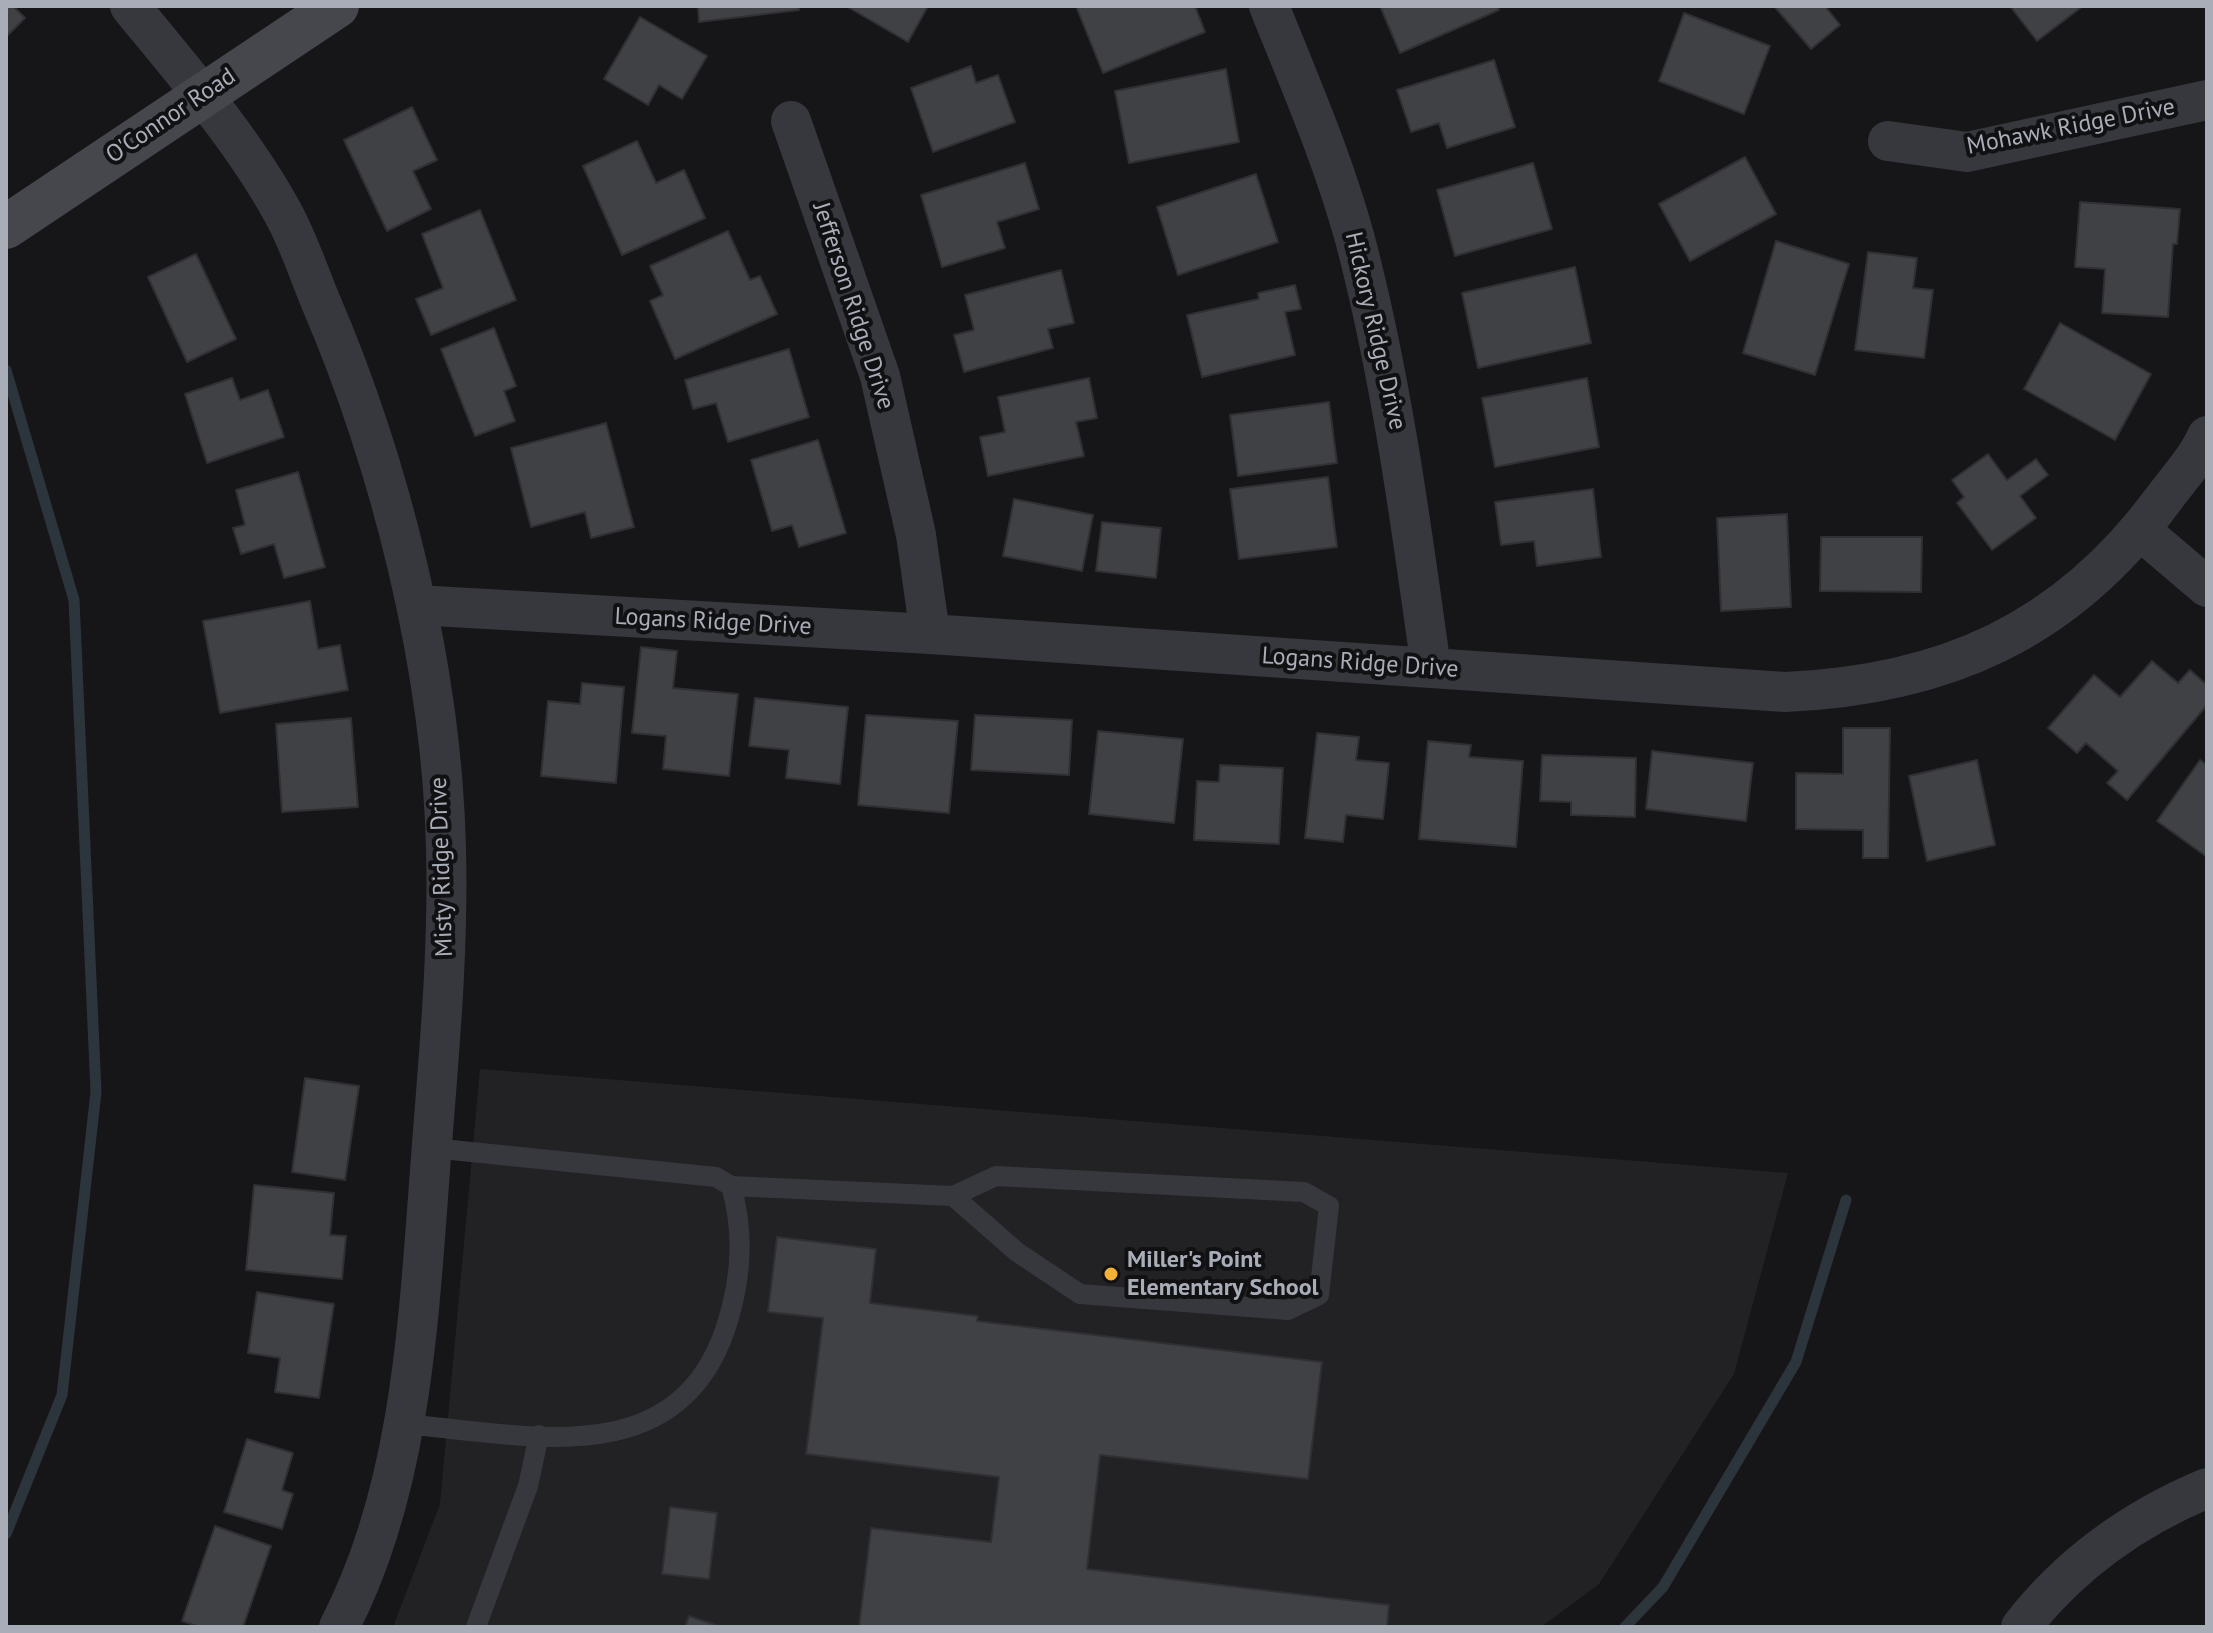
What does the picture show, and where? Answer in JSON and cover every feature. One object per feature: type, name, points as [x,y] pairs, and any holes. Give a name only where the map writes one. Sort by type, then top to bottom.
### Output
[{"type":"main road","name":"O'Connor Road","points":[[6,227],[337,6]]},
{"type":"street","name":"Misty Ridge Drive","points":[[130,6],[203,95],[283,213],[336,336],[370,433],[416,605],[433,705],[446,847],[444,986],[421,1292],[403,1424],[383,1514],[339,1627]]},
{"type":"street","name":"Hickory Ridge Drive","points":[[1269,6],[1332,163],[1355,239],[1401,443],[1431,668]]},
{"type":"street","name":"Mohawk Ridge Drive","points":[[1888,141],[1967,152],[2207,100]]},
{"type":"street","name":"Jefferson Ridge Drive","points":[[791,121],[880,376],[916,535],[930,634]]},
{"type":"street","name":"Logans Ridge Drive","points":[[416,605],[930,634],[1785,692],[1839,690],[1888,682],[1981,652],[2063,602],[2140,530],[2207,436]]},
{"type":"street","points":[[2140,530],[2207,587]]},
{"type":"street","points":[[2021,1627],[2066,1576],[2101,1547],[2138,1522],[2207,1488]]},
{"type":"lane","points":[[432,1148],[716,1177],[731,1186],[953,1196],[996,1176],[1304,1192],[1329,1206],[1319,1295],[1288,1310],[1080,1294],[1017,1252],[953,1196]]},
{"type":"lane","points":[[403,1424],[539,1435],[619,1433],[660,1417],[691,1393],[715,1360],[735,1301],[741,1239],[731,1186]]},
{"type":"lane","points":[[476,1627],[528,1486],[539,1435]]},
{"type":"shaded area","name":"Miller's Point Elementary School","points":[[480,1069],[1788,1173],[1734,1374],[1599,1584],[1541,1627],[393,1627],[440,1504]]},
{"type":"building","points":[[6,6],[13,6],[25,18],[6,37]]},
{"type":"building","points":[[698,6],[799,6],[799,10],[699,22]]},
{"type":"building","points":[[846,6],[928,6],[908,42]]},
{"type":"building","points":[[1076,6],[1195,6],[1205,32],[1103,73]]},
{"type":"building","points":[[1380,6],[1498,6],[1499,10],[1400,53]]},
{"type":"building","points":[[1774,6],[1825,6],[1840,25],[1811,49]]},
{"type":"building","points":[[2010,6],[2083,6],[2037,41]]},
{"type":"building","points":[[1684,13],[1770,46],[1744,114],[1659,81]]},
{"type":"building","points":[[640,17],[707,56],[682,99],[659,85],[648,105],[604,79]]},
{"type":"building","points":[[1494,60],[1515,127],[1447,148],[1439,123],[1411,132],[1397,90]]},
{"type":"building","points":[[971,66],[976,83],[998,75],[1015,122],[933,152],[911,88]]},
{"type":"building","points":[[1226,69],[1239,142],[1129,163],[1115,91]]},
{"type":"building","points":[[412,107],[437,160],[413,171],[431,209],[387,231],[344,140]]},
{"type":"building","points":[[637,141],[656,183],[684,170],[705,218],[622,255],[583,166]]},
{"type":"building","points":[[1745,157],[1776,214],[1690,261],[1659,204]]},
{"type":"building","points":[[1025,163],[1039,209],[997,222],[1005,248],[942,267],[921,195]]},
{"type":"building","points":[[1533,163],[1552,229],[1455,256],[1437,190]]},
{"type":"building","points":[[1256,174],[1278,242],[1178,275],[1157,207]]},
{"type":"building","points":[[2080,202],[2180,209],[2177,244],[2173,244],[2168,317],[2102,313],[2105,269],[2075,267]]},
{"type":"building","points":[[480,210],[516,300],[431,335],[416,299],[443,288],[422,234]]},
{"type":"building","points":[[728,231],[750,280],[760,276],[777,314],[675,359],[650,301],[663,295],[650,266]]},
{"type":"building","points":[[1776,241],[1849,264],[1815,375],[1743,353]]},
{"type":"building","points":[[1868,252],[1917,258],[1913,288],[1933,290],[1924,358],[1855,350]]},
{"type":"building","points":[[196,254],[236,339],[187,362],[148,277]]},
{"type":"building","points":[[1575,267],[1591,343],[1478,368],[1462,293]]},
{"type":"building","points":[[1061,270],[1074,323],[1048,329],[1053,348],[964,372],[954,335],[974,330],[965,295]]},
{"type":"building","points":[[1295,285],[1301,309],[1285,312],[1295,355],[1202,377],[1187,315],[1259,299],[1258,293]]},
{"type":"building","points":[[2060,323],[2151,374],[2115,440],[2024,389]]},
{"type":"building","points":[[494,328],[516,386],[504,391],[515,421],[475,436],[441,349]]},
{"type":"building","points":[[789,349],[809,417],[728,442],[716,403],[693,409],[685,380]]},
{"type":"building","points":[[232,378],[240,400],[268,390],[284,437],[207,463],[185,394]]},
{"type":"building","points":[[1089,378],[1097,418],[1076,422],[1084,456],[988,476],[980,437],[1005,432],[998,397]]},
{"type":"building","points":[[1587,378],[1599,447],[1495,467],[1482,398]]},
{"type":"building","points":[[1329,402],[1337,463],[1238,476],[1230,415]]},
{"type":"building","points":[[606,423],[634,527],[591,538],[585,512],[531,527],[511,448]]},
{"type":"building","points":[[818,440],[846,533],[799,547],[792,525],[772,531],[751,460]]},
{"type":"building","points":[[1988,454],[2007,480],[2036,459],[2048,475],[2020,496],[2036,518],[1992,550],[1957,503],[1964,497],[1952,480]]},
{"type":"building","points":[[298,472],[325,567],[284,578],[274,544],[241,554],[233,528],[245,525],[236,490]]},
{"type":"building","points":[[1328,477],[1337,547],[1239,559],[1230,489]]},
{"type":"building","points":[[1593,489],[1601,557],[1537,566],[1534,541],[1501,545],[1495,502]]},
{"type":"building","points":[[1014,499],[1093,515],[1082,571],[1003,556]]},
{"type":"building","points":[[1787,514],[1791,607],[1721,611],[1717,518]]},
{"type":"building","points":[[1102,522],[1161,528],[1156,578],[1096,571]]},
{"type":"building","points":[[1821,537],[1922,537],[1921,592],[1820,591]]},
{"type":"building","points":[[310,601],[318,649],[340,645],[348,690],[220,713],[203,621]]},
{"type":"building","points":[[641,647],[677,651],[673,688],[738,694],[729,776],[663,769],[666,736],[632,733]]},
{"type":"building","points":[[2152,661],[2178,683],[2190,670],[2207,685],[2207,705],[2127,800],[2107,783],[2118,771],[2086,743],[2077,753],[2048,728],[2094,675],[2120,697]]},
{"type":"building","points":[[582,683],[624,687],[616,783],[541,776],[548,701],[580,704]]},
{"type":"building","points":[[755,698],[848,707],[840,784],[786,778],[789,750],[749,746]]},
{"type":"building","points":[[866,715],[958,721],[949,813],[858,805]]},
{"type":"building","points":[[975,715],[1072,720],[1069,775],[971,770]]},
{"type":"building","points":[[351,718],[358,807],[282,812],[276,724]]},
{"type":"building","points":[[1843,728],[1890,728],[1888,858],[1863,858],[1863,830],[1796,829],[1796,773],[1843,774]]},
{"type":"building","points":[[1098,731],[1183,739],[1174,823],[1089,814]]},
{"type":"building","points":[[1317,733],[1359,737],[1356,760],[1389,763],[1383,819],[1346,815],[1343,842],[1305,838]]},
{"type":"building","points":[[1428,741],[1471,745],[1469,757],[1523,761],[1516,847],[1419,839]]},
{"type":"building","points":[[1652,751],[1753,763],[1746,821],[1646,809]]},
{"type":"building","points":[[1542,755],[1636,758],[1635,817],[1571,815],[1571,802],[1540,801]]},
{"type":"building","points":[[1977,760],[1995,845],[1927,861],[1909,776]]},
{"type":"building","points":[[2200,760],[2207,765],[2207,857],[2157,821]]},
{"type":"building","points":[[1220,765],[1283,768],[1279,844],[1194,840],[1197,781],[1219,782]]},
{"type":"building","points":[[305,1078],[359,1086],[345,1180],[292,1172]]},
{"type":"building","points":[[254,1185],[334,1193],[330,1235],[346,1236],[342,1279],[246,1270]]},
{"type":"building","points":[[777,1237],[876,1249],[870,1303],[978,1316],[977,1321],[1322,1362],[1308,1479],[1100,1455],[1087,1569],[1389,1605],[1387,1627],[859,1627],[871,1528],[991,1542],[999,1477],[806,1454],[823,1318],[768,1312]]},
{"type":"building","points":[[257,1292],[334,1304],[319,1398],[275,1392],[280,1358],[248,1353]]},
{"type":"building","points":[[247,1439],[293,1453],[282,1490],[293,1494],[282,1529],[224,1512]]},
{"type":"building","points":[[670,1507],[717,1513],[709,1579],[662,1574]]},
{"type":"building","points":[[215,1526],[271,1546],[243,1627],[199,1627],[182,1621]]},
{"type":"building","points":[[689,1616],[722,1627],[685,1627]]},
{"type":"waterway","points":[[6,370],[74,600],[96,1092],[62,1395],[6,1534]]},
{"type":"waterway","points":[[1625,1627],[1663,1587],[1796,1362],[1846,1200]]},
{"type":"place","name":"Miller's Point Elementary School","points":[[1111,1274]]}]
